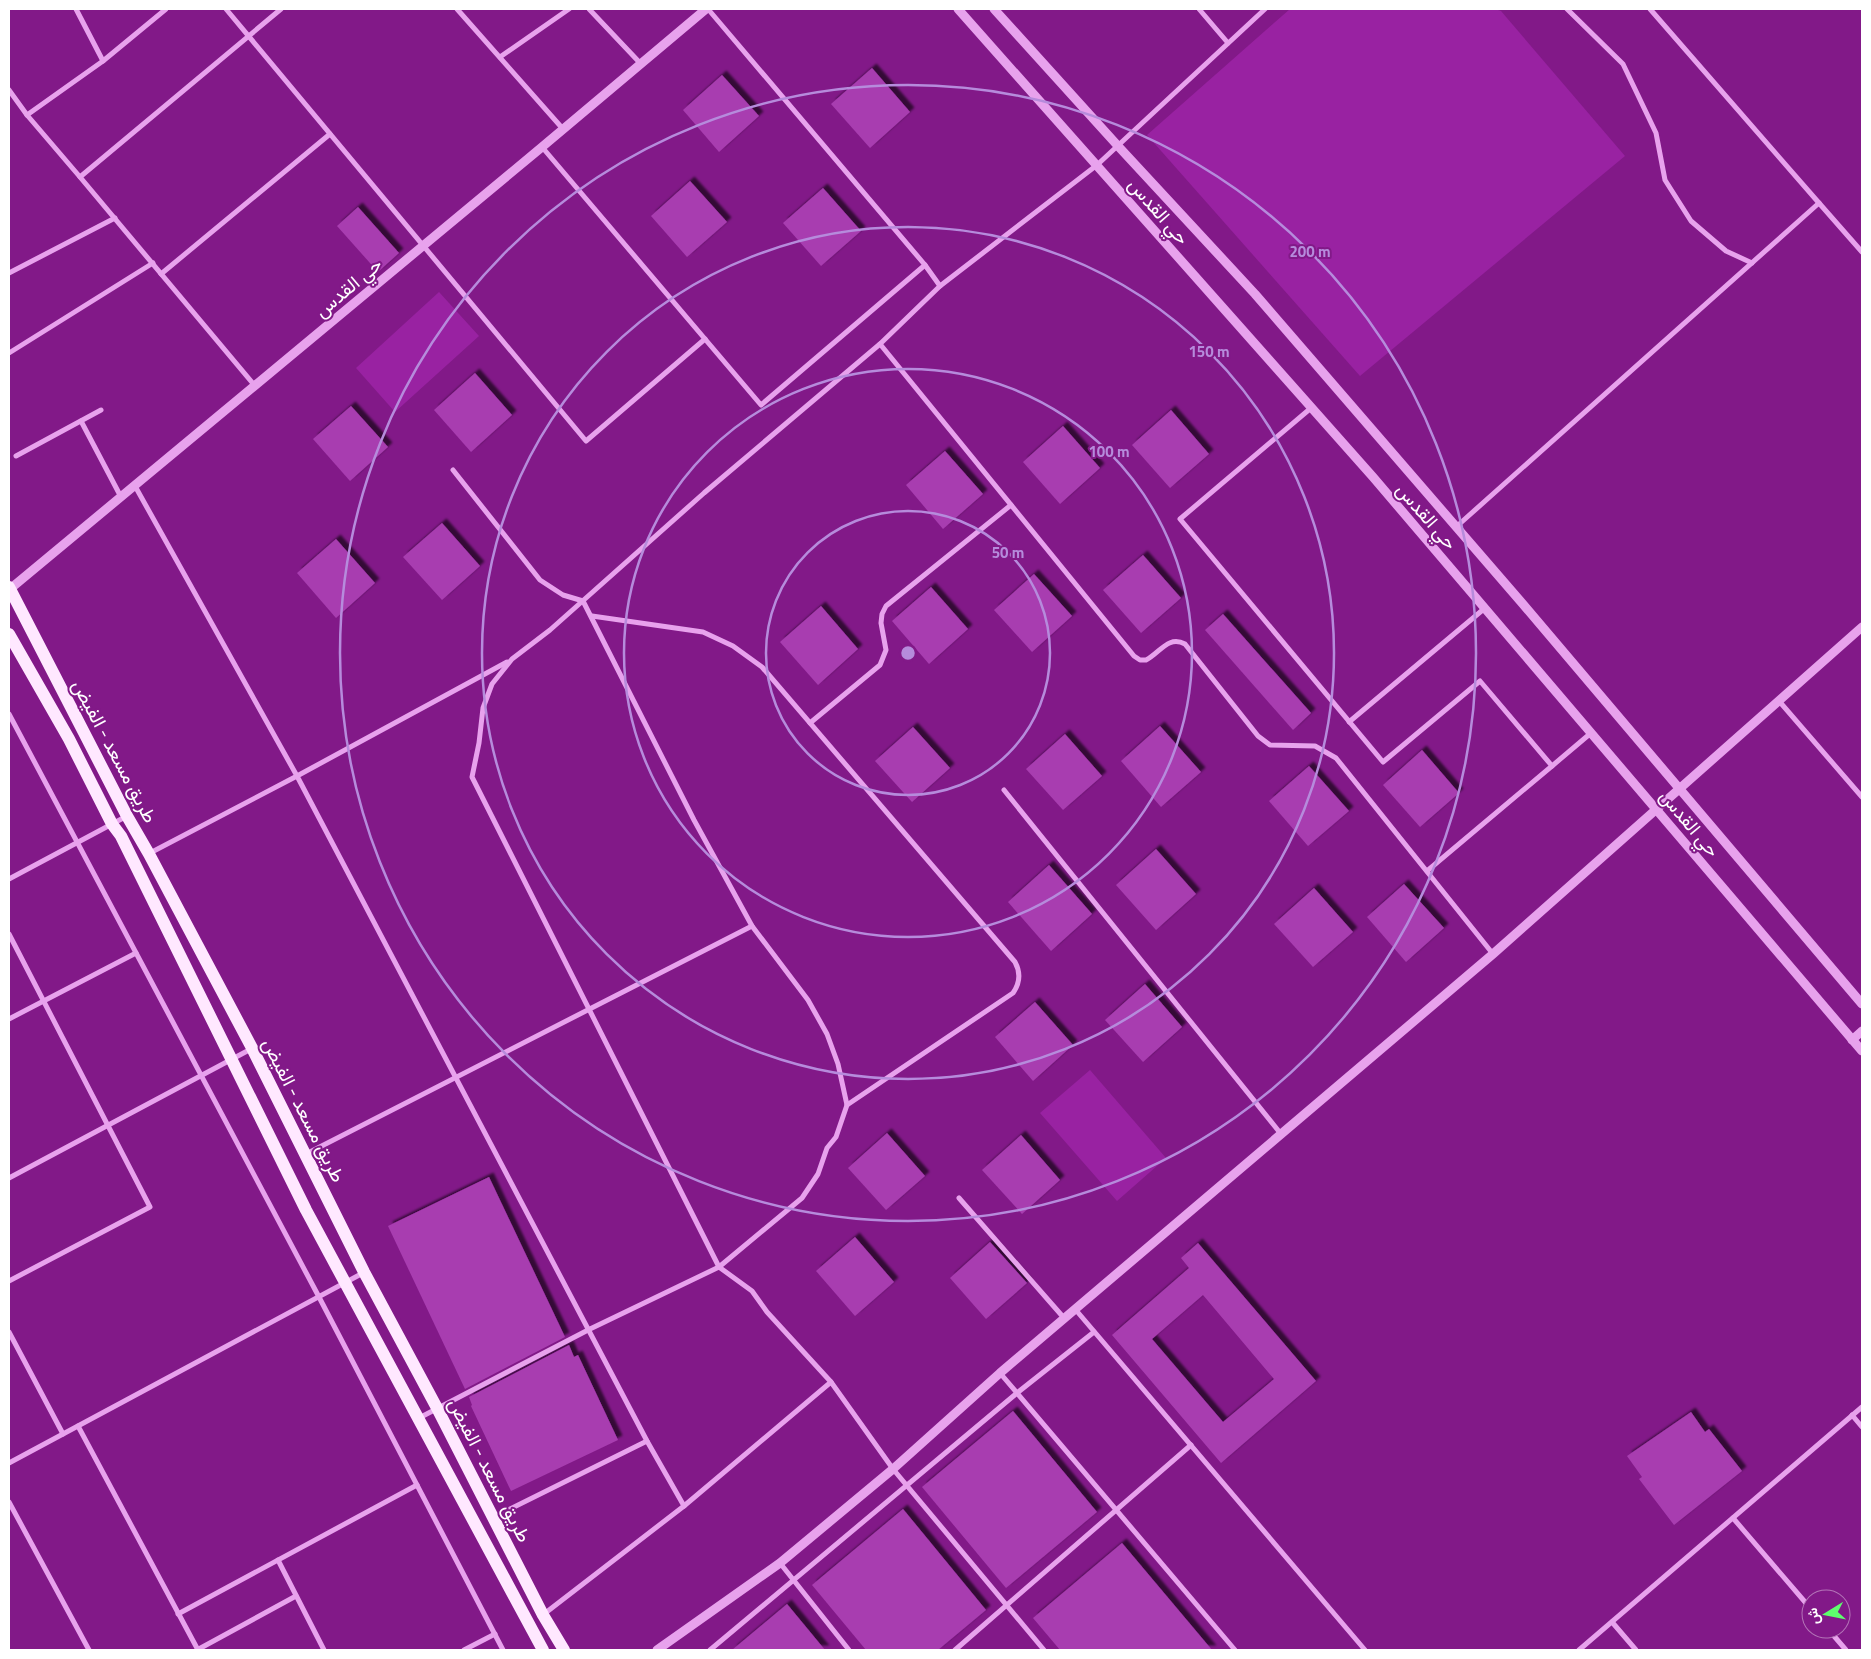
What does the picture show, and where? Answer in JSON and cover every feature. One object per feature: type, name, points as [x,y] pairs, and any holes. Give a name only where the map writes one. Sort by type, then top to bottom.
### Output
[{"type":"main road","name":"طريق مسعد - الفيض","points":[[9,589],[127,816],[252,1048],[364,1272],[437,1408],[543,1615],[564,1650]]},
{"type":"main road","name":"طريق مسعد - الفيض","points":[[9,634],[69,739],[112,824],[121,836],[306,1210],[347,1282],[543,1650]]},
{"type":"street","points":[[76,9],[103,61]]},
{"type":"street","points":[[27,115],[103,61],[166,9]]},
{"type":"street","points":[[226,9],[586,441],[705,339]]},
{"type":"street","points":[[80,177],[281,9]]},
{"type":"street","points":[[457,9],[563,129]]},
{"type":"street","points":[[500,57],[569,9]]},
{"type":"street","points":[[589,9],[642,64]]},
{"type":"street","points":[[707,9],[925,265],[940,286]]},
{"type":"street","name":"حي القدس","points":[[9,589],[707,9]]},
{"type":"street","name":"حي القدس","points":[[958,9],[1312,408],[1657,809],[1862,1051]]},
{"type":"street","points":[[994,9],[1255,294],[1862,1004]]},
{"type":"street","points":[[1198,9],[1228,43]]},
{"type":"street","points":[[149,854],[512,659],[550,630],[704,493],[880,344],[940,286],[1097,165],[1265,9]]},
{"type":"street","points":[[1567,9],[1623,64],[1656,133],[1665,180],[1691,221],[1726,252],[1752,263]]},
{"type":"street","points":[[1650,9],[1862,252]]},
{"type":"street","points":[[10,93],[255,386]]},
{"type":"street","points":[[161,274],[330,134]]},
{"type":"street","points":[[542,147],[762,405],[925,265]]},
{"type":"street","points":[[1455,527],[1819,203]]},
{"type":"street","points":[[9,272],[115,218]]},
{"type":"street","points":[[9,353],[153,263]]},
{"type":"street","points":[[880,344],[1134,656],[1140,660],[1146,660],[1172,641],[1179,641],[1185,644],[1258,736],[1270,745],[1314,746],[1336,758],[1493,954]]},
{"type":"street","points":[[1312,408],[1180,519],[1383,762],[1480,680],[1552,766]]},
{"type":"street","points":[[16,456],[102,410]]},
{"type":"street","points":[[81,421],[121,497]]},
{"type":"street","points":[[453,470],[540,580],[563,595],[584,600]]},
{"type":"street","points":[[135,486],[297,776],[684,1506]]},
{"type":"street","points":[[810,723],[880,665],[886,650],[881,622],[882,614],[892,600],[1011,506]]},
{"type":"street","points":[[418,1418],[590,1329],[719,1267],[802,1198],[818,1174],[828,1148],[836,1138],[847,1105],[838,1064],[827,1034],[808,1000],[752,926],[694,820],[584,600]]},
{"type":"street","points":[[1349,722],[1485,608]]},
{"type":"street","points":[[592,616],[703,632],[733,646],[762,668],[1015,962],[1019,974],[1017,987],[1012,993],[847,1105]]},
{"type":"street","points":[[660,1650],[780,1564],[894,1470],[1000,1373],[1493,954],[1862,627]]},
{"type":"street","points":[[512,659],[492,684],[483,708],[479,743],[472,777],[719,1267],[752,1291],[768,1312],[831,1382],[894,1470],[1044,1650]]},
{"type":"street","points":[[1779,701],[1862,797]]},
{"type":"street","points":[[9,714],[319,1297],[503,1650]]},
{"type":"street","points":[[1427,871],[1591,732]]},
{"type":"street","points":[[1004,790],[1281,1134]]},
{"type":"street","points":[[9,879],[127,816]]},
{"type":"street","points":[[305,1154],[752,926]]},
{"type":"street","points":[[9,934],[150,1207],[9,1281]]},
{"type":"street","points":[[9,1019],[136,953]]},
{"type":"street","points":[[1852,1040],[1862,1031]]},
{"type":"street","points":[[9,1178],[252,1048]]},
{"type":"street","points":[[959,1198],[1064,1318]]},
{"type":"street","points":[[9,1463],[364,1272]]},
{"type":"street","points":[[1075,1309],[1364,1650]]},
{"type":"street","points":[[9,1332],[63,1434]]},
{"type":"street","points":[[710,1650],[1016,1393],[1094,1332]]},
{"type":"street","points":[[1000,1373],[1236,1650]]},
{"type":"street","points":[[543,1615],[684,1506],[831,1382]]},
{"type":"street","points":[[1578,1650],[1862,1407]]},
{"type":"street","points":[[1852,1415],[1862,1427]]},
{"type":"street","points":[[78,1426],[197,1650],[296,1596]]},
{"type":"street","points":[[493,1517],[648,1440]]},
{"type":"street","points":[[955,1650],[1190,1445]]},
{"type":"street","points":[[178,1614],[417,1485]]},
{"type":"street","points":[[9,1502],[89,1650]]},
{"type":"street","points":[[1733,1518],[1801,1597]]},
{"type":"street","points":[[278,1560],[324,1650]]},
{"type":"street","points":[[780,1564],[849,1650]]},
{"type":"street","points":[[1612,1622],[1636,1650]]},
{"type":"street","points":[[464,1650],[494,1634]]},
{"type":"street","points":[[1837,1639],[1846,1650]]},
{"type":"shaded area","points":[[1290,9],[1495,9],[1501,11],[1625,156],[1360,376],[1147,135]]},
{"type":"shaded area","points":[[439,292],[479,336],[395,412],[356,368]]},
{"type":"shaded area","points":[[1090,1070],[1166,1158],[1117,1201],[1040,1113]]},
{"type":"building","points":[[872,68],[910,112],[870,148],[831,104]]},
{"type":"building","points":[[722,75],[759,116],[719,152],[683,110]]},
{"type":"building","points":[[690,181],[727,222],[687,257],[651,216]]},
{"type":"building","points":[[823,188],[861,231],[821,266],[783,223]]},
{"type":"building","points":[[358,207],[399,253],[378,272],[337,226]]},
{"type":"building","points":[[475,373],[512,415],[471,452],[434,410]]},
{"type":"building","points":[[351,406],[388,447],[350,481],[313,439]]},
{"type":"building","points":[[1171,410],[1209,454],[1170,488],[1132,445]]},
{"type":"building","points":[[1063,426],[1100,468],[1060,504],[1023,462]]},
{"type":"building","points":[[945,451],[983,494],[943,529],[906,485]]},
{"type":"building","points":[[442,523],[480,566],[442,600],[403,557]]},
{"type":"building","points":[[336,539],[375,583],[336,618],[297,573]]},
{"type":"building","points":[[1143,555],[1181,598],[1141,633],[1103,590]]},
{"type":"building","points":[[1034,574],[1072,616],[1032,652],[994,610]]},
{"type":"building","points":[[931,587],[968,629],[929,664],[892,621]]},
{"type":"building","points":[[821,606],[858,649],[818,685],[780,642]]},
{"type":"building","points":[[1223,614],[1311,713],[1293,730],[1205,630]]},
{"type":"building","points":[[1160,726],[1201,772],[1161,807],[1121,761]]},
{"type":"building","points":[[913,727],[950,768],[912,802],[875,761]]},
{"type":"building","points":[[1065,734],[1102,776],[1063,810],[1026,769]]},
{"type":"building","points":[[1422,750],[1459,793],[1420,827],[1383,785]]},
{"type":"building","points":[[1309,766],[1349,811],[1308,846],[1269,801]]},
{"type":"building","points":[[1156,849],[1196,894],[1156,930],[1116,885]]},
{"type":"building","points":[[1049,865],[1092,914],[1051,951],[1008,902]]},
{"type":"building","points":[[1404,884],[1444,928],[1406,962],[1367,917]]},
{"type":"building","points":[[1314,888],[1353,932],[1313,967],[1274,924]]},
{"type":"building","points":[[1145,984],[1182,1027],[1143,1062],[1105,1020]]},
{"type":"building","points":[[1035,1002],[1073,1045],[1033,1081],[995,1037]]},
{"type":"building","points":[[887,1133],[925,1176],[886,1210],[848,1168]]},
{"type":"building","points":[[1021,1135],[1060,1180],[1022,1214],[982,1170]]},
{"type":"building","points":[[489,1177],[565,1337],[465,1389],[388,1226]]},
{"type":"building","points":[[855,1237],[894,1282],[855,1316],[816,1271]]},
{"type":"building","points":[[990,1242],[1027,1283],[986,1319],[950,1278]]},
{"type":"building","points":[[1198,1243],[1316,1381],[1221,1463],[1112,1335],[1189,1268],[1181,1258]],"holes":[[[1203,1295],[1274,1379],[1223,1422],[1152,1339]]]},
{"type":"building","points":[[569,1345],[574,1357],[578,1355],[618,1440],[511,1491],[471,1406],[469,1397]]},
{"type":"building","points":[[1013,1411],[1097,1512],[1006,1588],[922,1487]]},
{"type":"building","points":[[1691,1412],[1705,1432],[1709,1429],[1742,1471],[1674,1525],[1639,1479],[1642,1477],[1627,1456]]},
{"type":"building","points":[[903,1509],[986,1610],[938,1650],[866,1650],[812,1585]]},
{"type":"building","points":[[1122,1543],[1212,1650],[1060,1650],[1033,1618]]},
{"type":"building","points":[[787,1604],[825,1650],[732,1650]]}]
